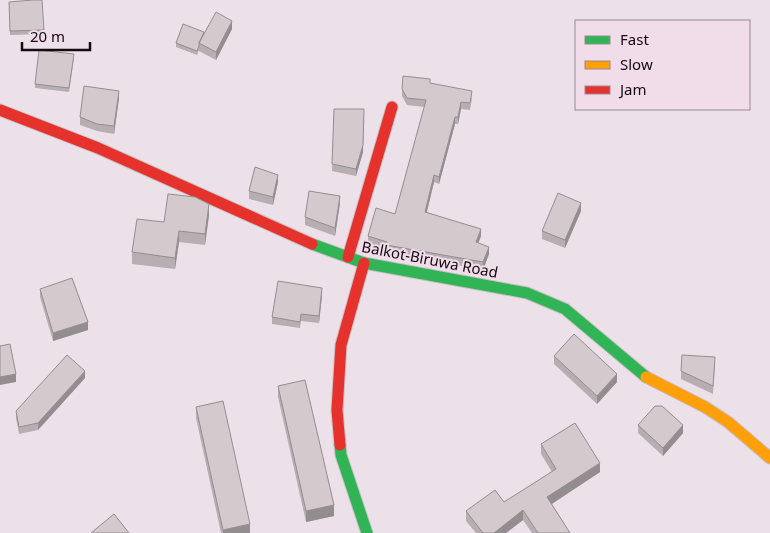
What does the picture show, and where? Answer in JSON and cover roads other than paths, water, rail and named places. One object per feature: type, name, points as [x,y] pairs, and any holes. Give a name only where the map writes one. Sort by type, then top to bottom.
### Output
[{"type":"main road","points":[[348,257],[392,107]]},
{"type":"main road","name":"Balkot-Biruwa Road","points":[[0,110],[98,148],[306,242],[364,263],[527,293],[552,302],[565,309],[648,379],[705,407],[728,422],[770,458]]},
{"type":"main road","points":[[364,263],[341,345],[337,410],[341,455],[367,533]]}]
